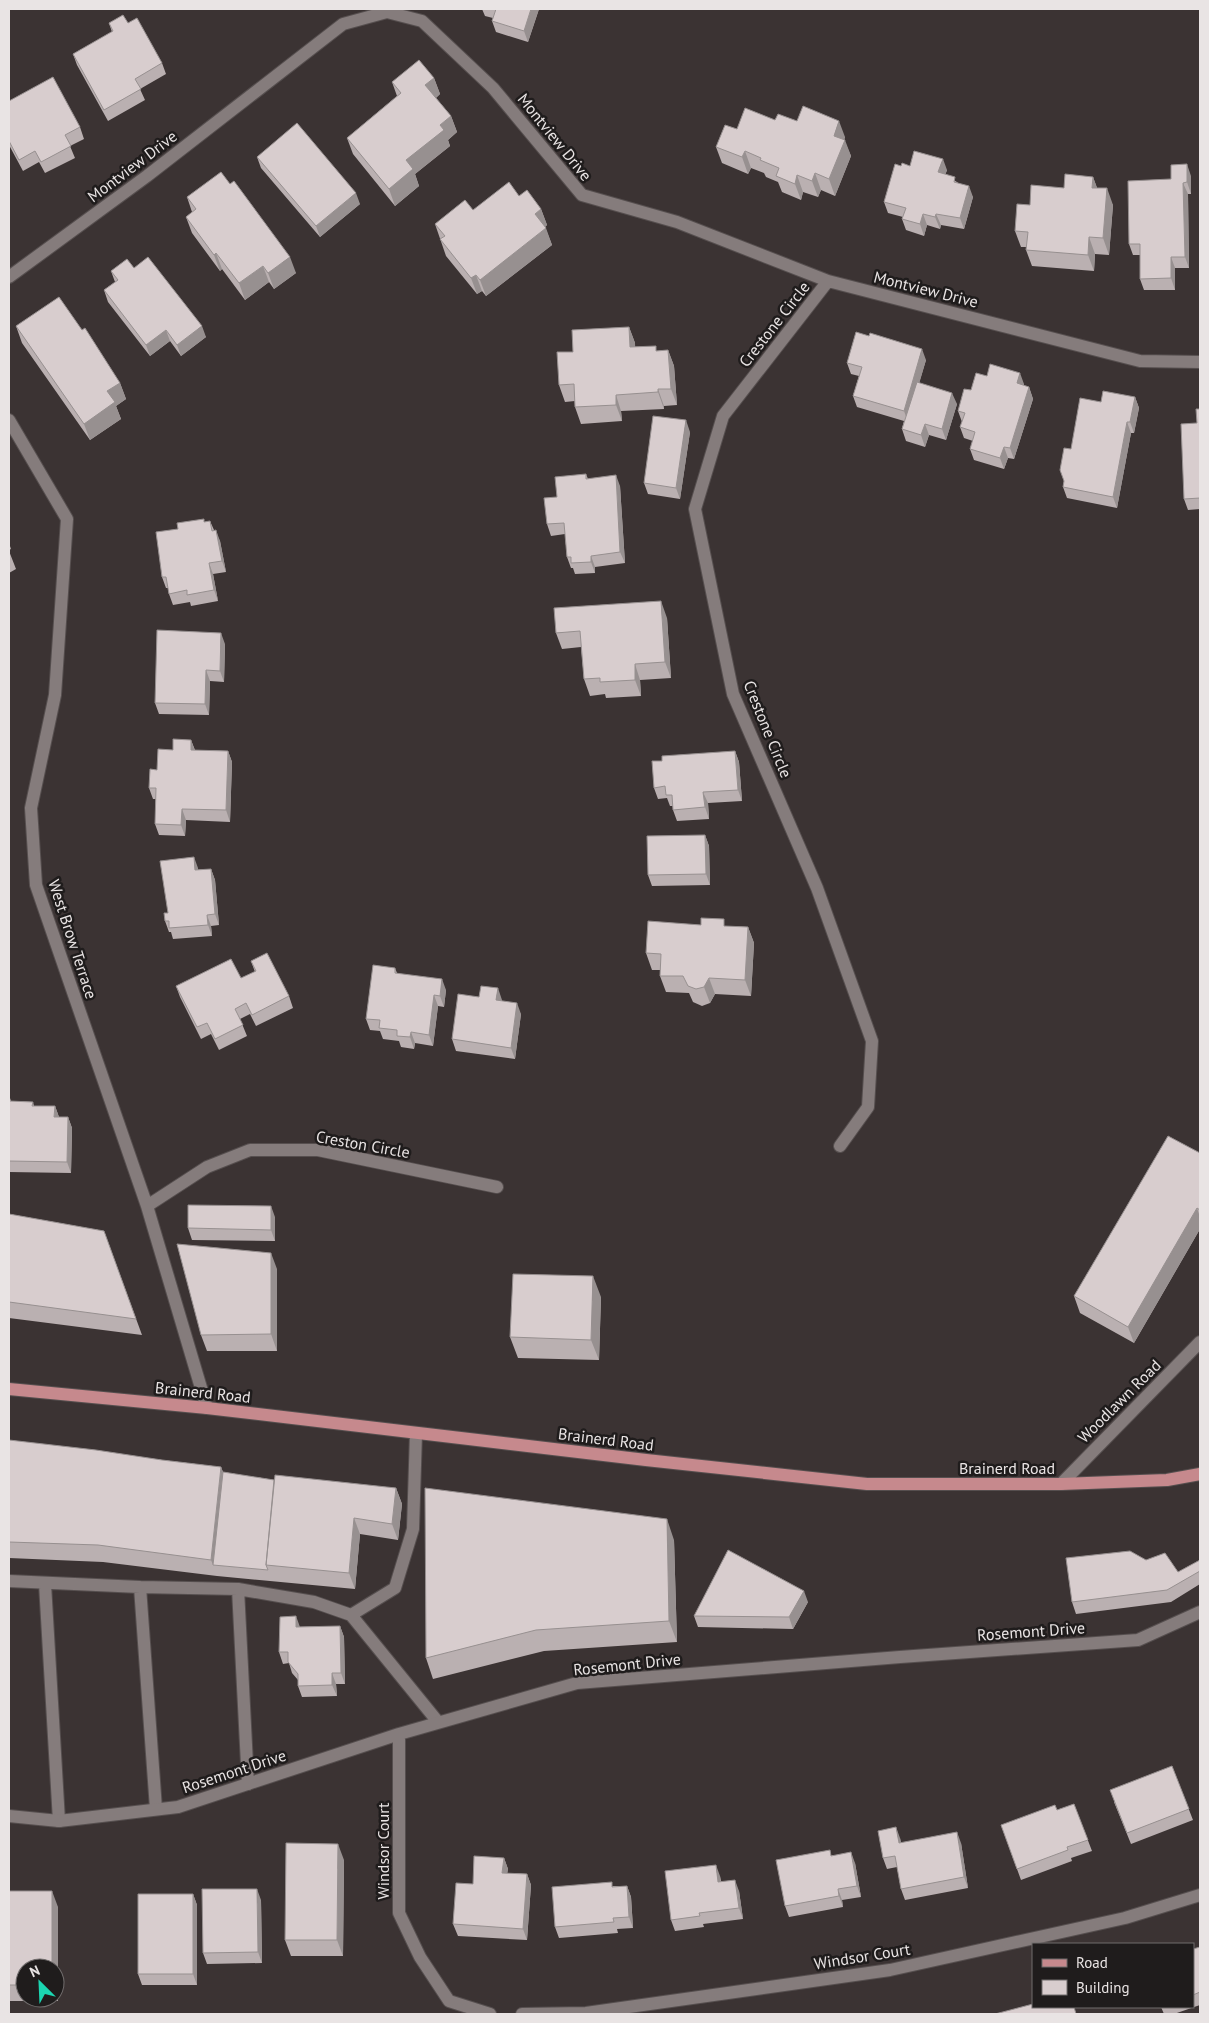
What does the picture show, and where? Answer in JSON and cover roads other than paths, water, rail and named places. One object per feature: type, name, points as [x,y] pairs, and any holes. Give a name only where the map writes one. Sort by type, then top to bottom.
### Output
[{"type":"main road","name":"Brainerd Road","points":[[9,1389],[207,1408],[867,1484],[1061,1484],[1168,1480],[1200,1474]]},
{"type":"street","name":"Montview Drive","points":[[9,277],[148,176],[343,24],[387,12],[422,21],[494,88],[582,195],[677,222],[828,281],[1140,361],[1200,362]]},
{"type":"street","name":"Crestone Circle","points":[[828,281],[723,416],[695,509],[733,694],[817,888],[872,1041],[868,1107],[840,1146]]},
{"type":"street","name":"West Brow Terrace","points":[[9,420],[67,519],[55,695],[31,808],[36,885],[147,1206],[207,1408]]},
{"type":"street","name":"Creston Circle","points":[[147,1206],[207,1167],[250,1150],[318,1150],[497,1187]]},
{"type":"street","name":"Woodlawn Road","points":[[1061,1484],[1200,1342]]},
{"type":"street","points":[[351,1615],[395,1588],[413,1529],[416,1433]]},
{"type":"street","points":[[9,1581],[140,1587],[238,1588],[314,1602],[351,1615],[438,1722]]},
{"type":"street","points":[[45,1584],[58,1820]]},
{"type":"street","points":[[140,1587],[156,1810]]},
{"type":"street","points":[[238,1588],[248,1784]]},
{"type":"street","name":"Rosemont Drive","points":[[9,1816],[58,1820],[178,1807],[399,1734],[577,1683],[1138,1640],[1200,1612]]},
{"type":"street","name":"Windsor Court","points":[[399,1734],[399,1913],[420,1957],[449,2001],[490,2014]]},
{"type":"street","name":"Windsor Court","points":[[522,2014],[586,2013],[890,1970],[1126,1918],[1200,1895]]}]
